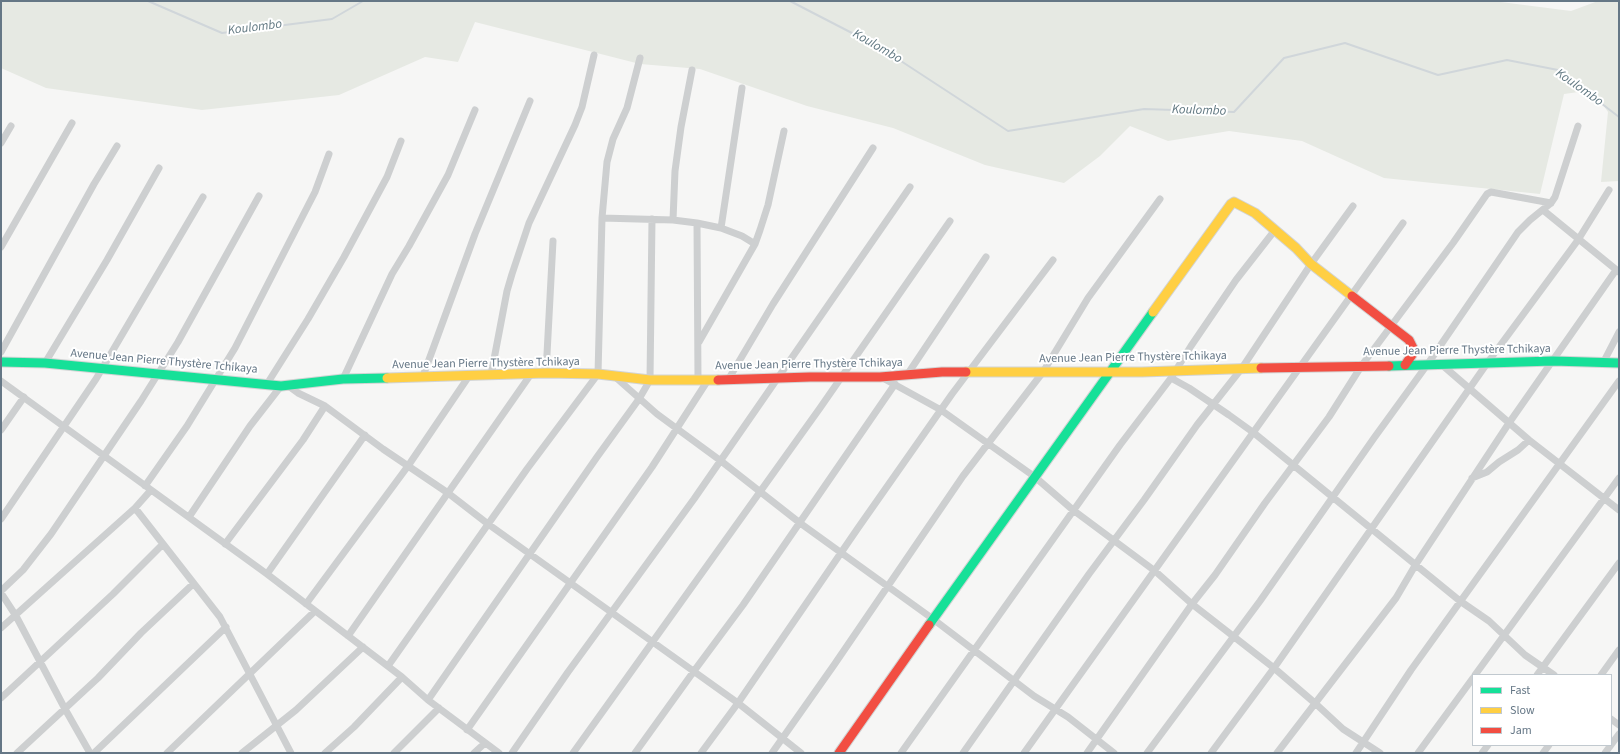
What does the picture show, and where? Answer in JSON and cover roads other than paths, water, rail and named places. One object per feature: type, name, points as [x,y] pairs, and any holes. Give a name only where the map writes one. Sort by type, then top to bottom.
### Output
[{"type":"street","points":[[491,374],[512,274],[529,223],[582,107],[594,55]]},
{"type":"street","points":[[388,666],[488,524],[598,374],[602,218],[609,151],[627,108],[640,58]]},
{"type":"street","points":[[673,220],[675,171],[681,127],[692,70]]},
{"type":"street","points":[[721,228],[742,88]]},
{"type":"street","points":[[423,376],[475,234],[530,101]]},
{"type":"street","points":[[343,380],[392,274],[448,175],[475,110]]},
{"type":"street","points":[[1,247],[72,123]]},
{"type":"street","points":[[1,143],[10,126]]},
{"type":"street","points":[[1146,753],[1234,637],[1334,498],[1374,438],[1428,365],[1518,232],[1551,203],[1555,197],[1578,126]]},
{"type":"street","points":[[699,342],[755,244],[768,205],[784,132]]},
{"type":"street","points":[[267,384],[308,319],[344,257],[387,177],[401,141]]},
{"type":"street","points":[[1,352],[94,184],[117,146]]},
{"type":"street","points":[[728,380],[773,304],[873,148]]},
{"type":"street","points":[[1,628],[135,508],[216,380],[242,334],[321,178],[329,154]]},
{"type":"street","points":[[45,363],[107,260],[159,168]]},
{"type":"street","points":[[512,753],[568,672],[721,461],[910,187]]},
{"type":"street","points":[[1211,753],[1274,668],[1488,362],[1578,240],[1609,190]]},
{"type":"street","points":[[1087,753],[1192,604],[1215,575],[1334,409],[1362,365],[1489,192],[1551,203]]},
{"type":"street","points":[[90,753],[16,616],[1,592],[23,570],[47,540],[158,375],[185,331],[259,196]]},
{"type":"street","points":[[1,519],[102,369],[203,197]]},
{"type":"street","points":[[772,753],[963,476],[1043,372],[1088,298],[1160,199]]},
{"type":"street","points":[[839,753],[1108,372],[1138,334],[1231,204],[1234,202],[1243,206],[1275,230],[1311,264],[1412,344],[1412,355],[1405,365]]},
{"type":"street","points":[[963,753],[1114,540],[1213,404],[1242,368],[1311,264],[1353,206]]},
{"type":"street","points":[[1278,753],[1316,704],[1353,652],[1396,598],[1416,564],[1509,423],[1552,360],[1617,271],[1543,210]]},
{"type":"street","points":[[602,218],[673,220],[697,223],[721,228],[742,236],[755,244]]},
{"type":"street","points":[[428,700],[639,399],[650,380],[652,219]]},
{"type":"street","points":[[573,753],[760,492],[950,221]]},
{"type":"street","points":[[697,223],[699,342],[698,380]]},
{"type":"street","points":[[1024,753],[1254,434],[1403,223]]},
{"type":"street","points":[[901,753],[1142,414],[1173,375],[1236,280],[1275,230]]},
{"type":"street","points":[[546,373],[553,241]]},
{"type":"street","points":[[907,375],[986,257]]},
{"type":"street","points":[[702,753],[941,410],[1053,260]]},
{"type":"street","points":[[1603,363],[1619,332]]},
{"type":"street","name":"Avenue Jean Pierre Thystère Tchikaya","points":[[1,362],[45,363],[284,386],[343,380],[423,376],[546,373],[598,374],[650,380],[728,380],[841,376],[880,377],[942,372],[1108,372],[1173,375],[1242,368],[1428,365],[1552,360],[1619,363]]},
{"type":"street","points":[[1441,364],[1529,440],[1619,510]]},
{"type":"street","points":[[348,636],[531,374]]},
{"type":"street","points":[[612,375],[676,429],[721,461],[800,523],[933,619],[1013,681],[1077,723],[1096,740],[1114,753]]},
{"type":"street","points":[[1173,375],[1254,434],[1460,601],[1489,621],[1525,655],[1553,674]]},
{"type":"street","points":[[306,604],[408,466],[469,376]]},
{"type":"street","points":[[880,377],[941,410],[1035,476],[1073,510],[1155,571],[1192,604],[1274,668],[1343,729],[1380,753]]},
{"type":"street","points":[[467,730],[652,467],[708,380]]},
{"type":"street","points":[[1,382],[24,397],[104,457],[267,574],[388,666],[428,700],[499,753]]},
{"type":"street","points":[[1356,753],[1407,676],[1460,601],[1619,382]]},
{"type":"street","points":[[636,753],[743,605],[895,384]]},
{"type":"street","points":[[189,517],[250,426],[284,386],[325,406],[448,493],[488,524],[738,703],[801,753]]},
{"type":"street","points":[[1,430],[24,397]]},
{"type":"street","points":[[225,544],[294,451],[325,406]]},
{"type":"street","points":[[267,574],[365,435]]},
{"type":"street","points":[[1472,478],[1487,472],[1499,462],[1518,450],[1529,440]]},
{"type":"street","points":[[1476,674],[1619,478]]},
{"type":"street","points":[[135,508],[193,584],[209,602],[226,628],[291,753]]},
{"type":"street","points":[[1,698],[123,584],[163,544]]},
{"type":"street","points":[[1537,674],[1619,563]]},
{"type":"street","points":[[17,753],[98,678],[141,633],[172,606],[193,584]]},
{"type":"street","points":[[167,753],[315,611]]},
{"type":"street","points":[[94,753],[226,628]]},
{"type":"street","points":[[242,753],[277,726],[363,647]]},
{"type":"street","points":[[1602,674],[1619,650]]},
{"type":"street","points":[[325,753],[363,718],[402,677]]},
{"type":"street","points":[[1418,753],[1472,679]]},
{"type":"street","points":[[394,753],[439,708]]},
{"type":"street","points":[[1612,744],[1619,734]]},
{"type":"street","points":[[474,753],[485,743]]},
{"type":"waterway","name":"Koulombo","points":[[148,1],[222,33],[332,19],[363,1]]},
{"type":"waterway","name":"Koulombo","points":[[790,1],[881,48],[1008,131],[1144,109],[1234,112],[1284,58],[1345,43],[1438,75],[1507,60],[1558,70],[1619,117]]}]
